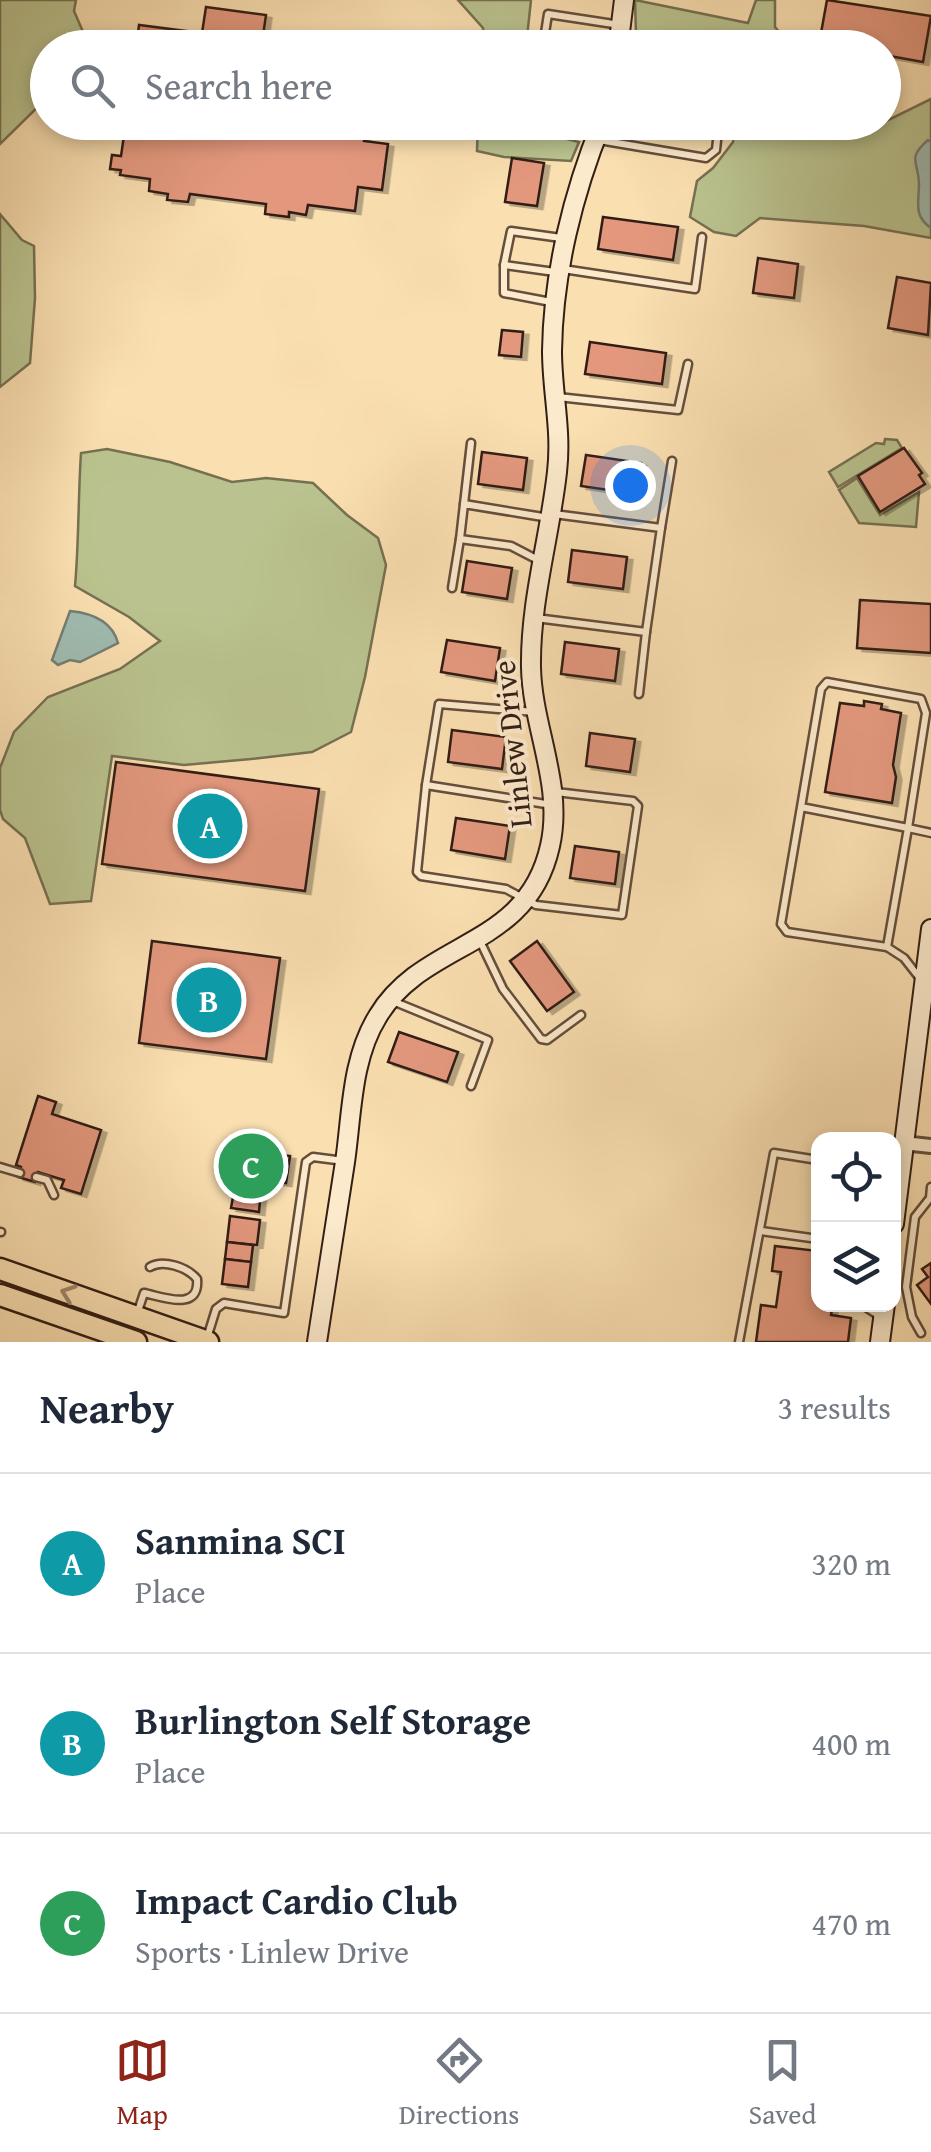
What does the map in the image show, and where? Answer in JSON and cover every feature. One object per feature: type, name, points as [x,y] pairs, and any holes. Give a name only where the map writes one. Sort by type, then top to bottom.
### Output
[{"type":"main road","points":[[0,1269],[207,1342]]},
{"type":"main road","points":[[0,1296],[132,1341]]},
{"type":"street","points":[[620,30],[624,0]]},
{"type":"street","name":"Linlew Drive","points":[[316,1342],[368,1034],[389,999],[420,972],[504,922],[539,878],[550,848],[553,798],[531,670],[559,454],[552,352],[557,303],[580,181],[595,140]]},
{"type":"street","points":[[900,1132],[931,929]]},
{"type":"street","points":[[901,1142],[931,1146]]},
{"type":"street","points":[[880,1342],[884,1312]]},
{"type":"street","points":[[132,1341],[136,1317]]},
{"type":"lane","points":[[546,30],[548,14],[621,25]]},
{"type":"lane","points":[[634,140],[706,158],[716,150],[717,140]]},
{"type":"lane","points":[[557,303],[508,297],[502,287],[504,265],[510,231],[567,239]]},
{"type":"lane","points":[[504,265],[695,289],[702,236]]},
{"type":"lane","points":[[557,397],[678,410],[688,364]]},
{"type":"lane","points":[[452,588],[470,444]]},
{"type":"lane","points":[[640,694],[672,461]]},
{"type":"lane","points":[[464,504],[660,528]]},
{"type":"lane","points":[[460,538],[511,546],[543,564]]},
{"type":"lane","points":[[535,618],[646,632]]},
{"type":"lane","points":[[888,947],[926,713],[921,698],[827,682],[821,688],[781,924],[787,932],[888,947],[904,958],[923,982]]},
{"type":"lane","points":[[426,786],[633,801],[638,806],[622,916],[548,907],[525,900],[506,888],[421,876],[417,872],[426,786],[439,704],[536,712]]},
{"type":"lane","points":[[801,807],[931,833]]},
{"type":"lane","points":[[479,940],[503,989],[540,1039],[547,1040],[582,1015]]},
{"type":"lane","points":[[389,999],[488,1040],[471,1086]]},
{"type":"lane","points":[[738,1342],[774,1153],[811,1159]]},
{"type":"lane","points":[[207,1342],[216,1308],[224,1303],[284,1313],[306,1162],[313,1157],[345,1161]]},
{"type":"lane","points":[[0,1167],[20,1172]]},
{"type":"lane","points":[[36,1177],[46,1180],[54,1195]]},
{"type":"lane","points":[[921,1333],[912,1317],[906,1287],[915,1217],[930,1198],[931,1188]]},
{"type":"lane","points":[[761,1231],[811,1238]]},
{"type":"lane","points":[[136,1317],[144,1293],[180,1301],[192,1298],[197,1291],[197,1279],[186,1270],[159,1263],[150,1267]]},
{"type":"green space","points":[[0,0],[76,0],[74,11],[82,30],[30,30],[30,115],[0,144]]},
{"type":"green space","points":[[458,0],[531,0],[528,30],[483,28]]},
{"type":"green space","points":[[635,0],[748,23],[756,0],[775,0],[778,30],[636,30]]},
{"type":"green space","points":[[931,99],[931,238],[864,226],[760,218],[736,236],[714,232],[690,217],[697,181],[713,168],[733,140],[901,140],[901,114]]},
{"type":"green space","points":[[477,140],[579,142],[571,161],[504,157],[477,151]]},
{"type":"green space","points":[[0,214],[22,240],[34,246],[35,298],[30,363],[0,387]]},
{"type":"green space","points":[[885,439],[897,440],[902,448],[838,487],[829,472],[876,443],[884,444]]},
{"type":"green space","points":[[107,449],[170,462],[232,482],[266,478],[313,483],[378,538],[386,565],[351,732],[312,752],[251,759],[184,765],[112,756],[91,901],[50,904],[25,838],[3,819],[0,810],[0,768],[14,732],[48,697],[120,669],[160,641],[129,617],[75,586],[81,453]]},
{"type":"green space","points":[[857,478],[880,515],[919,492],[916,527],[859,523],[839,490]]},
{"type":"shaded area","points":[[928,140],[931,228],[919,214],[915,161],[917,152]]},
{"type":"shaded area","points":[[70,611],[100,620],[111,629],[118,643],[80,662],[70,660],[58,665],[52,660]]},
{"type":"building","points":[[827,0],[931,16],[923,62],[901,58],[901,30],[822,30]]},
{"type":"building","points":[[206,7],[266,15],[264,30],[202,30]]},
{"type":"building","points":[[139,25],[178,30],[138,30]]},
{"type":"building","points":[[123,140],[364,140],[388,144],[382,190],[358,187],[355,211],[308,205],[306,215],[289,212],[289,217],[265,214],[266,204],[190,194],[188,202],[167,200],[168,194],[149,191],[150,179],[120,175],[121,170],[110,169],[112,155],[121,156]]},
{"type":"building","points":[[512,158],[544,163],[537,206],[505,202]]},
{"type":"building","points":[[603,217],[678,227],[673,260],[598,249]]},
{"type":"building","points":[[758,258],[798,264],[794,298],[753,293]]},
{"type":"building","points":[[897,277],[931,283],[928,335],[888,328]]},
{"type":"building","points":[[502,330],[523,332],[521,357],[499,355]]},
{"type":"building","points":[[590,342],[666,353],[662,384],[585,374]]},
{"type":"building","points":[[904,448],[925,484],[880,512],[858,476]]},
{"type":"building","points":[[482,452],[527,458],[523,490],[478,484]]},
{"type":"building","points":[[586,455],[641,463],[636,494],[581,486]]},
{"type":"building","points":[[572,550],[627,557],[623,589],[568,582]]},
{"type":"building","points":[[467,561],[512,568],[507,599],[462,592]]},
{"type":"building","points":[[860,600],[931,604],[931,653],[857,648]]},
{"type":"building","points":[[447,640],[500,648],[495,681],[441,672]]},
{"type":"building","points":[[565,642],[619,649],[615,681],[561,674]]},
{"type":"building","points":[[864,701],[901,713],[892,803],[825,792],[840,703],[864,706]]},
{"type":"building","points":[[452,730],[506,737],[502,769],[448,762]]},
{"type":"building","points":[[590,733],[635,739],[630,772],[586,766]]},
{"type":"building","points":[[116,762],[319,789],[305,891],[102,864]]},
{"type":"building","points":[[456,818],[510,826],[505,859],[451,850]]},
{"type":"building","points":[[575,846],[619,852],[615,884],[570,878]]},
{"type":"building","points":[[152,941],[280,958],[266,1059],[139,1043]]},
{"type":"building","points":[[537,941],[574,992],[547,1011],[510,961]]},
{"type":"building","points":[[399,1032],[458,1052],[447,1082],[388,1062]]},
{"type":"building","points":[[38,1096],[56,1102],[52,1114],[101,1130],[81,1194],[61,1188],[64,1180],[38,1172],[35,1182],[18,1177],[21,1167],[16,1165]]},
{"type":"building","points":[[239,1149],[266,1153],[262,1189],[234,1186]]},
{"type":"building","points":[[266,1153],[290,1156],[286,1183],[263,1180]]},
{"type":"building","points":[[234,1186],[262,1189],[260,1200],[233,1197]]},
{"type":"building","points":[[233,1197],[260,1200],[259,1212],[231,1208]]},
{"type":"building","points":[[230,1216],[260,1220],[257,1245],[227,1242]]},
{"type":"building","points":[[227,1242],[253,1245],[251,1262],[225,1259]]},
{"type":"building","points":[[775,1246],[811,1250],[811,1312],[832,1312],[831,1315],[851,1318],[848,1342],[756,1342],[761,1305],[776,1307],[781,1272],[772,1271]]},
{"type":"building","points":[[225,1259],[251,1262],[248,1287],[222,1284]]},
{"type":"building","points":[[931,1263],[931,1304],[917,1285],[928,1277],[922,1269]]},
{"type":"place","name":"Sanmina SCI","points":[[210,826]]},
{"type":"place","name":"Burlington Self Storage","points":[[209,1000]]},
{"type":"place","name":"Impact Cardio Club","points":[[251,1166]]}]
